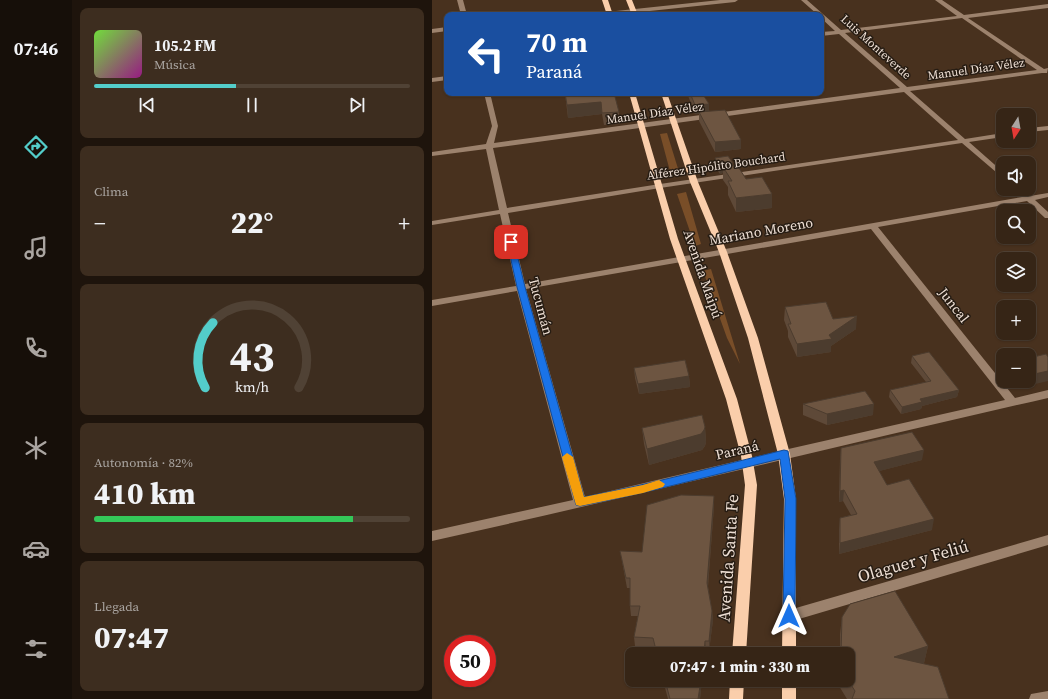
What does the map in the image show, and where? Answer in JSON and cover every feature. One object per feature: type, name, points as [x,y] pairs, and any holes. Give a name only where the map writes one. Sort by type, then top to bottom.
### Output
[{"type":"main road","points":[[605,0],[609,12]]},
{"type":"main road","points":[[629,0],[634,12]]},
{"type":"main road","name":"Avenida Maipú","points":[[633,96],[681,259],[739,422],[748,464]]},
{"type":"main road","name":"Avenida Maipú","points":[[665,96],[694,182],[723,252],[753,338],[784,454]]},
{"type":"main road","points":[[784,454],[790,499],[789,647]]},
{"type":"main road","name":"Avenida Santa Fe","points":[[739,647],[751,485],[748,464]]},
{"type":"main road","points":[[736,699],[737,687]]},
{"type":"main road","points":[[789,687],[789,699]]},
{"type":"street","points":[[460,0],[463,12]]},
{"type":"street","points":[[642,12],[735,0]]},
{"type":"street","name":"Luis Monteverde","points":[[804,0],[818,12]]},
{"type":"street","points":[[938,0],[1046,72]]},
{"type":"street","points":[[824,34],[1048,6]]},
{"type":"street","name":"Luis Monteverde","points":[[824,17],[996,170]]},
{"type":"street","points":[[432,31],[444,29]]},
{"type":"street","name":"Manuel Díaz Vélez","points":[[432,154],[1046,72]]},
{"type":"street","points":[[432,80],[444,78]]},
{"type":"street","name":"Tucumán","points":[[488,96],[495,126],[489,146],[521,287],[580,502]]},
{"type":"street","points":[[1036,129],[1048,128]]},
{"type":"street","name":"Alférez Hipólito Bouchard","points":[[432,223],[660,186],[996,135]]},
{"type":"street","name":"Mariano Moreno","points":[[432,303],[1048,195]]},
{"type":"street","points":[[1028,198],[1048,216]]},
{"type":"street","name":"Juncal","points":[[873,226],[1012,402]]},
{"type":"street","name":"Paraná","points":[[432,536],[643,489],[784,454],[1048,394]]},
{"type":"street","name":"Olaguer y Feliú","points":[[789,616],[1048,540]]},
{"type":"street","points":[[1036,699],[1048,698]]},
{"type":"shaded area","points":[[667,133],[680,175],[671,175],[660,134]]},
{"type":"shaded area","points":[[686,192],[701,244],[695,246],[677,194]]},
{"type":"shaded area","points":[[711,269],[740,364],[727,338],[703,271]]},
{"type":"building","points":[[566,96],[615,96],[619,112],[602,113],[601,102],[567,105]]},
{"type":"building","points":[[691,96],[704,96],[709,104],[695,105]]},
{"type":"building","points":[[725,110],[741,140],[715,142],[699,112]]},
{"type":"building","points":[[728,156],[733,163],[719,165],[715,158]]},
{"type":"building","points":[[737,165],[746,179],[762,177],[772,194],[736,198],[728,181],[732,181],[723,167]]},
{"type":"building","points":[[826,302],[833,319],[857,316],[829,335],[832,339],[797,344],[788,324],[791,324],[785,307]]},
{"type":"building","points":[[929,352],[959,390],[920,399],[922,402],[902,407],[890,390],[931,381],[912,356]]},
{"type":"building","points":[[1046,354],[1048,357],[1048,371],[1036,374],[1036,356]]},
{"type":"building","points":[[685,360],[689,376],[638,384],[634,368]]},
{"type":"building","points":[[865,391],[874,404],[827,414],[803,404]]},
{"type":"building","points":[[702,415],[705,427],[701,434],[647,449],[642,428]]},
{"type":"building","points":[[912,432],[924,450],[874,462],[887,485],[909,479],[934,519],[840,543],[840,518],[857,514],[844,490],[840,491],[841,448]]},
{"type":"building","points":[[681,495],[714,496],[707,583],[712,611],[709,641],[705,641],[705,647],[655,647],[653,638],[634,637],[640,606],[630,606],[630,578],[626,578],[620,551],[642,552],[647,505]]},
{"type":"building","points":[[895,591],[928,646],[894,657],[938,667],[949,699],[852,699],[855,691],[852,687],[855,687],[855,647],[841,647],[842,617],[850,604]]},
{"type":"building","points":[[667,687],[700,687],[698,699],[670,699]]},
{"type":"slow traffic","points":[[567,457],[580,502],[643,489],[659,484]]},
{"type":"route","points":[[511,242],[521,287],[580,502],[643,489],[784,454],[790,499],[789,616]]}]
